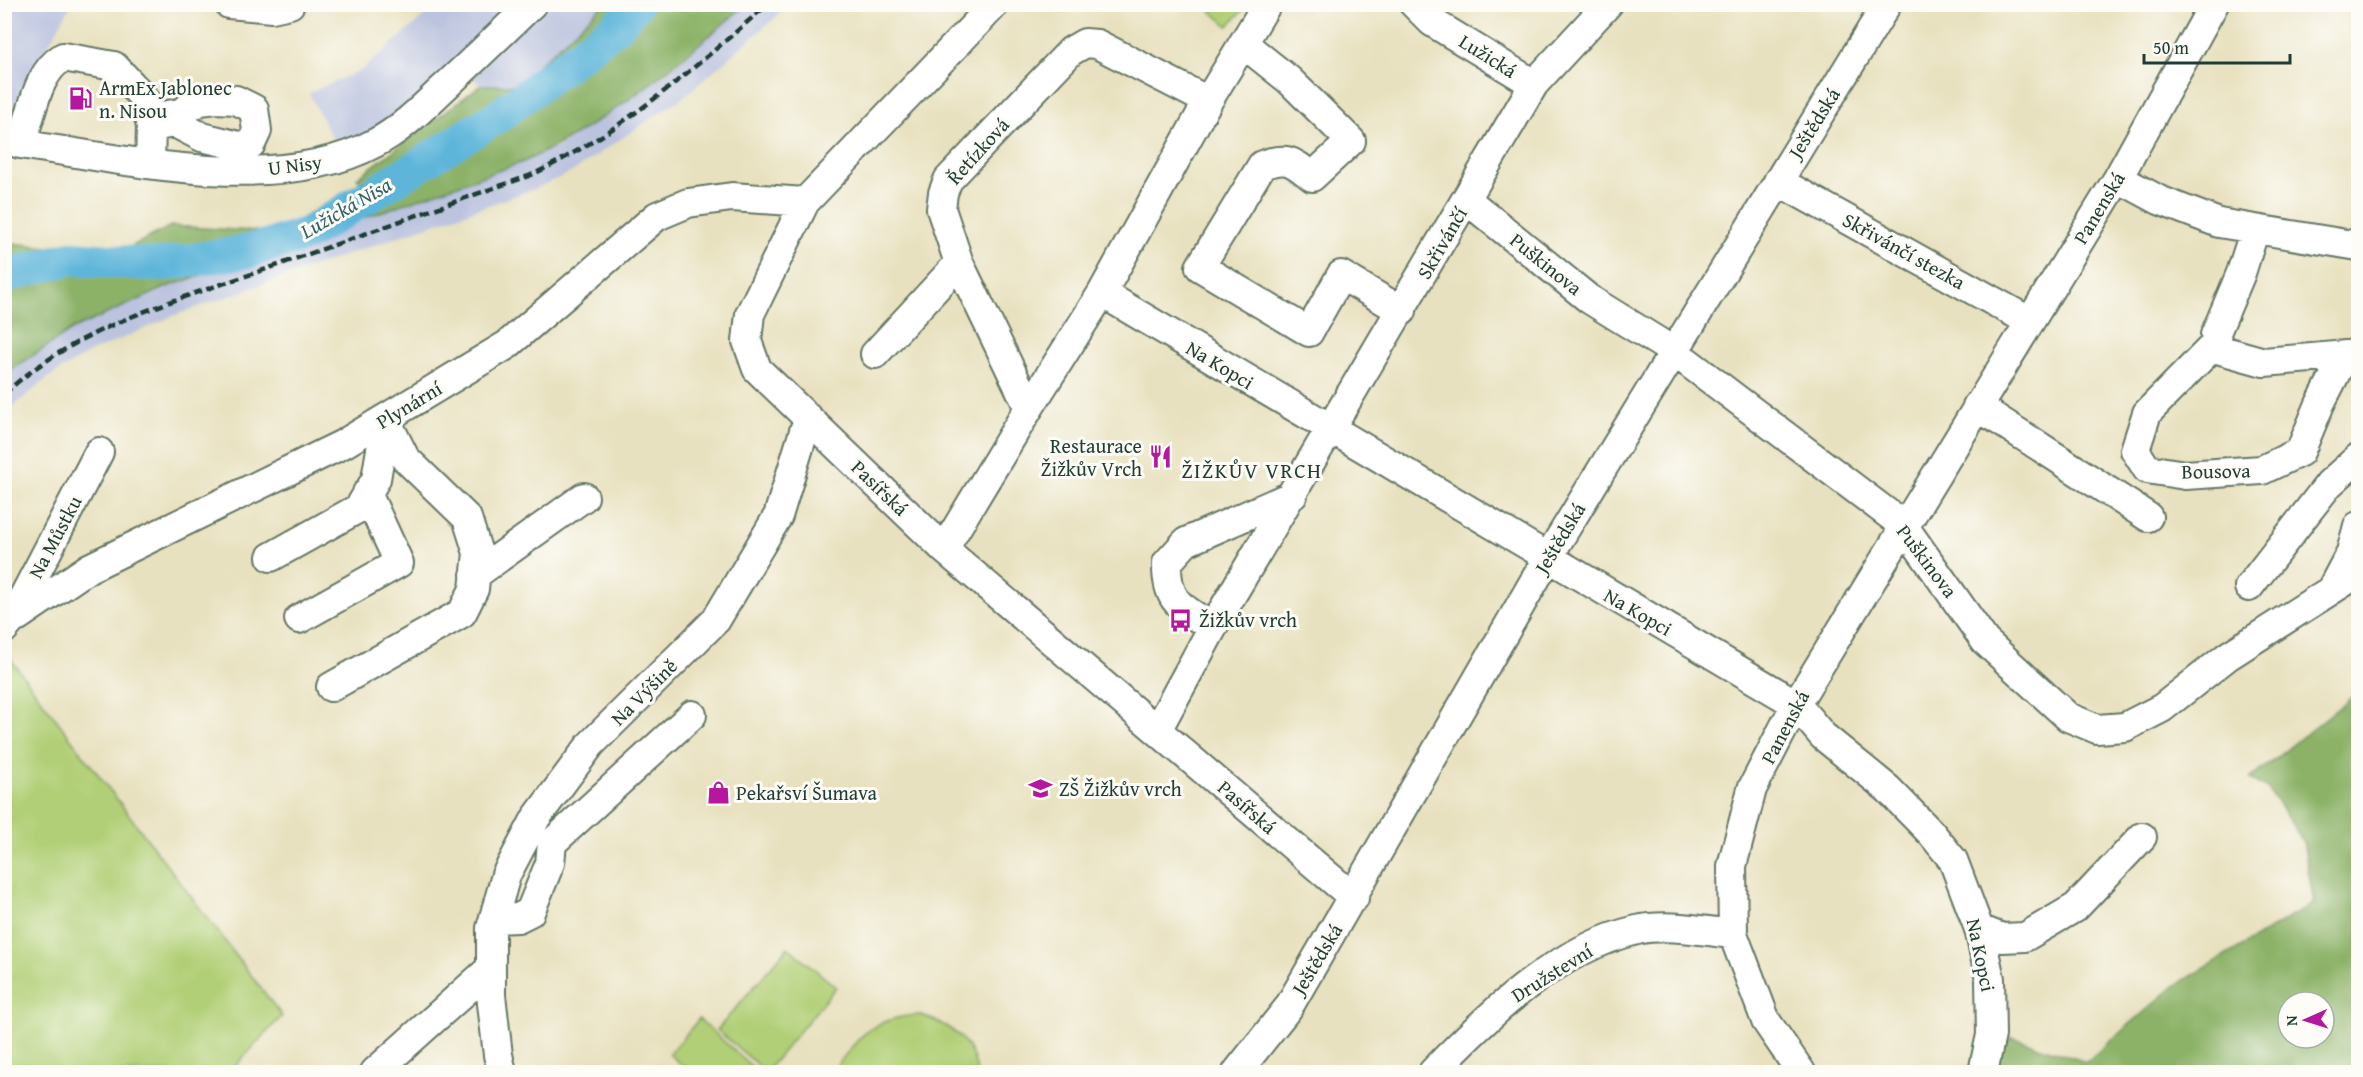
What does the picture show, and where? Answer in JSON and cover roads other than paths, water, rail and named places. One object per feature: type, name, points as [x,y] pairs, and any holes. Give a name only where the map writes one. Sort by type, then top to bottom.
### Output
[{"type":"street","points":[[229,4],[272,8],[290,4]]},
{"type":"street","name":"U Nisy","points":[[12,142],[193,169],[249,170],[309,166],[341,159],[376,143],[414,116],[532,4]]},
{"type":"street","name":"Pasířská","points":[[995,4],[805,202],[750,314],[747,340],[757,369],[944,549],[1354,898]]},
{"type":"street","points":[[944,549],[1102,293],[1208,101],[1267,4]]},
{"type":"street","name":"Skřivánčí","points":[[1157,730],[1213,627],[1331,432],[1534,84],[1608,4]]},
{"type":"street","name":"Ještědská","points":[[1237,1072],[1288,1008],[1354,898],[1548,559],[1887,4]]},
{"type":"street","name":"Panenská","points":[[1801,1072],[1766,1021],[1733,934],[1732,866],[1747,804],[1796,704],[1903,525],[2118,178],[2214,4]]},
{"type":"street","name":"Lužická","points":[[1431,10],[1534,84]]},
{"type":"street","name":"Řetízková","points":[[1029,408],[959,263],[941,209],[948,180],[1071,51],[1085,43],[1097,44],[1208,101]]},
{"type":"street","points":[[1244,44],[1289,80],[1351,141],[1312,177],[1291,160],[1276,160],[1262,165],[1200,267],[1309,332],[1341,275],[1402,311]]},
{"type":"street","points":[[12,142],[26,132],[30,107],[54,62],[63,57],[114,66],[145,99],[150,122],[150,164]]},
{"type":"street","points":[[2118,178],[2159,200],[2219,223],[2358,246]]},
{"type":"street","name":"Skřivánčí stezka","points":[[1778,181],[2030,321]]},
{"type":"street","name":"Plynární","points":[[8,625],[89,568],[386,420],[507,345],[657,216],[688,203],[732,197],[805,202]]},
{"type":"street","name":"Puškinova","points":[[1467,200],[1589,299],[1673,351],[1903,525],[1985,641],[2068,717],[2097,729],[2124,727],[2162,708],[2228,656],[2329,594],[2358,573]]},
{"type":"street","points":[[2217,342],[2215,334],[2241,273],[2255,229]]},
{"type":"street","points":[[875,354],[959,263]]},
{"type":"street","name":"Na Kopci","points":[[1102,293],[1331,432],[1796,704],[1823,736],[1888,789],[1932,834],[1953,860],[1979,928],[1990,979],[1990,1035],[1983,1072]]},
{"type":"street","name":"Bousova","points":[[2217,342],[2221,350],[2264,362],[2352,355],[2320,404],[2300,452],[2262,470],[2185,475],[2146,468],[2135,450],[2147,413],[2217,342]]},
{"type":"street","points":[[1977,406],[2148,517]]},
{"type":"street","name":"Na Výšině","points":[[502,1072],[495,1032],[491,928],[506,875],[543,809],[591,744],[717,620],[778,516],[807,418]]},
{"type":"street","points":[[271,557],[359,508],[375,479],[386,420]]},
{"type":"street","points":[[331,687],[462,613],[474,589],[478,553],[467,518],[405,458],[386,420]]},
{"type":"street","name":"Na Můstku","points":[[8,625],[99,452]]},
{"type":"street","points":[[2249,587],[2329,484],[2358,458]]},
{"type":"street","points":[[299,619],[399,563],[368,493]]},
{"type":"street","points":[[1213,627],[1182,608],[1172,598],[1167,580],[1167,563],[1185,542],[1293,495]]},
{"type":"street","points":[[475,575],[584,497]]},
{"type":"street","points":[[2329,594],[2351,552],[2358,526]]},
{"type":"street","points":[[494,919],[518,918],[530,912],[550,863],[552,843],[692,715]]},
{"type":"street","points":[[1979,928],[2002,938],[2025,937],[2076,907],[2142,837]]},
{"type":"street","name":"Družstevní","points":[[1433,1072],[1514,995],[1587,948],[1639,930],[1688,929],[1733,934]]},
{"type":"street","points":[[375,1072],[491,968]]},
{"type":"waterway","name":"Lužická Nisa","points":[[4,276],[71,258],[158,265],[249,251],[307,234],[500,115],[616,27],[636,4]]},
{"type":"railway","points":[[4,394],[35,368],[69,347],[141,313],[529,176],[594,141],[625,120],[683,76],[768,4]]},
{"type":"place","name":"ArmEx Jablonec n. Nisou","points":[[81,99]]},
{"type":"place","name":"Restaurace Žižkův Vrch","points":[[1160,457]]},
{"type":"place","name":"Žižkův vrch","points":[[1181,620]]},
{"type":"place","name":"ZŠ Žižkův vrch","points":[[1041,789]]},
{"type":"place","name":"Pekařsví Šumava","points":[[718,793]]},
{"type":"district","name":"ŽIŽKŮV VRCH","points":[[1252,471]]}]
